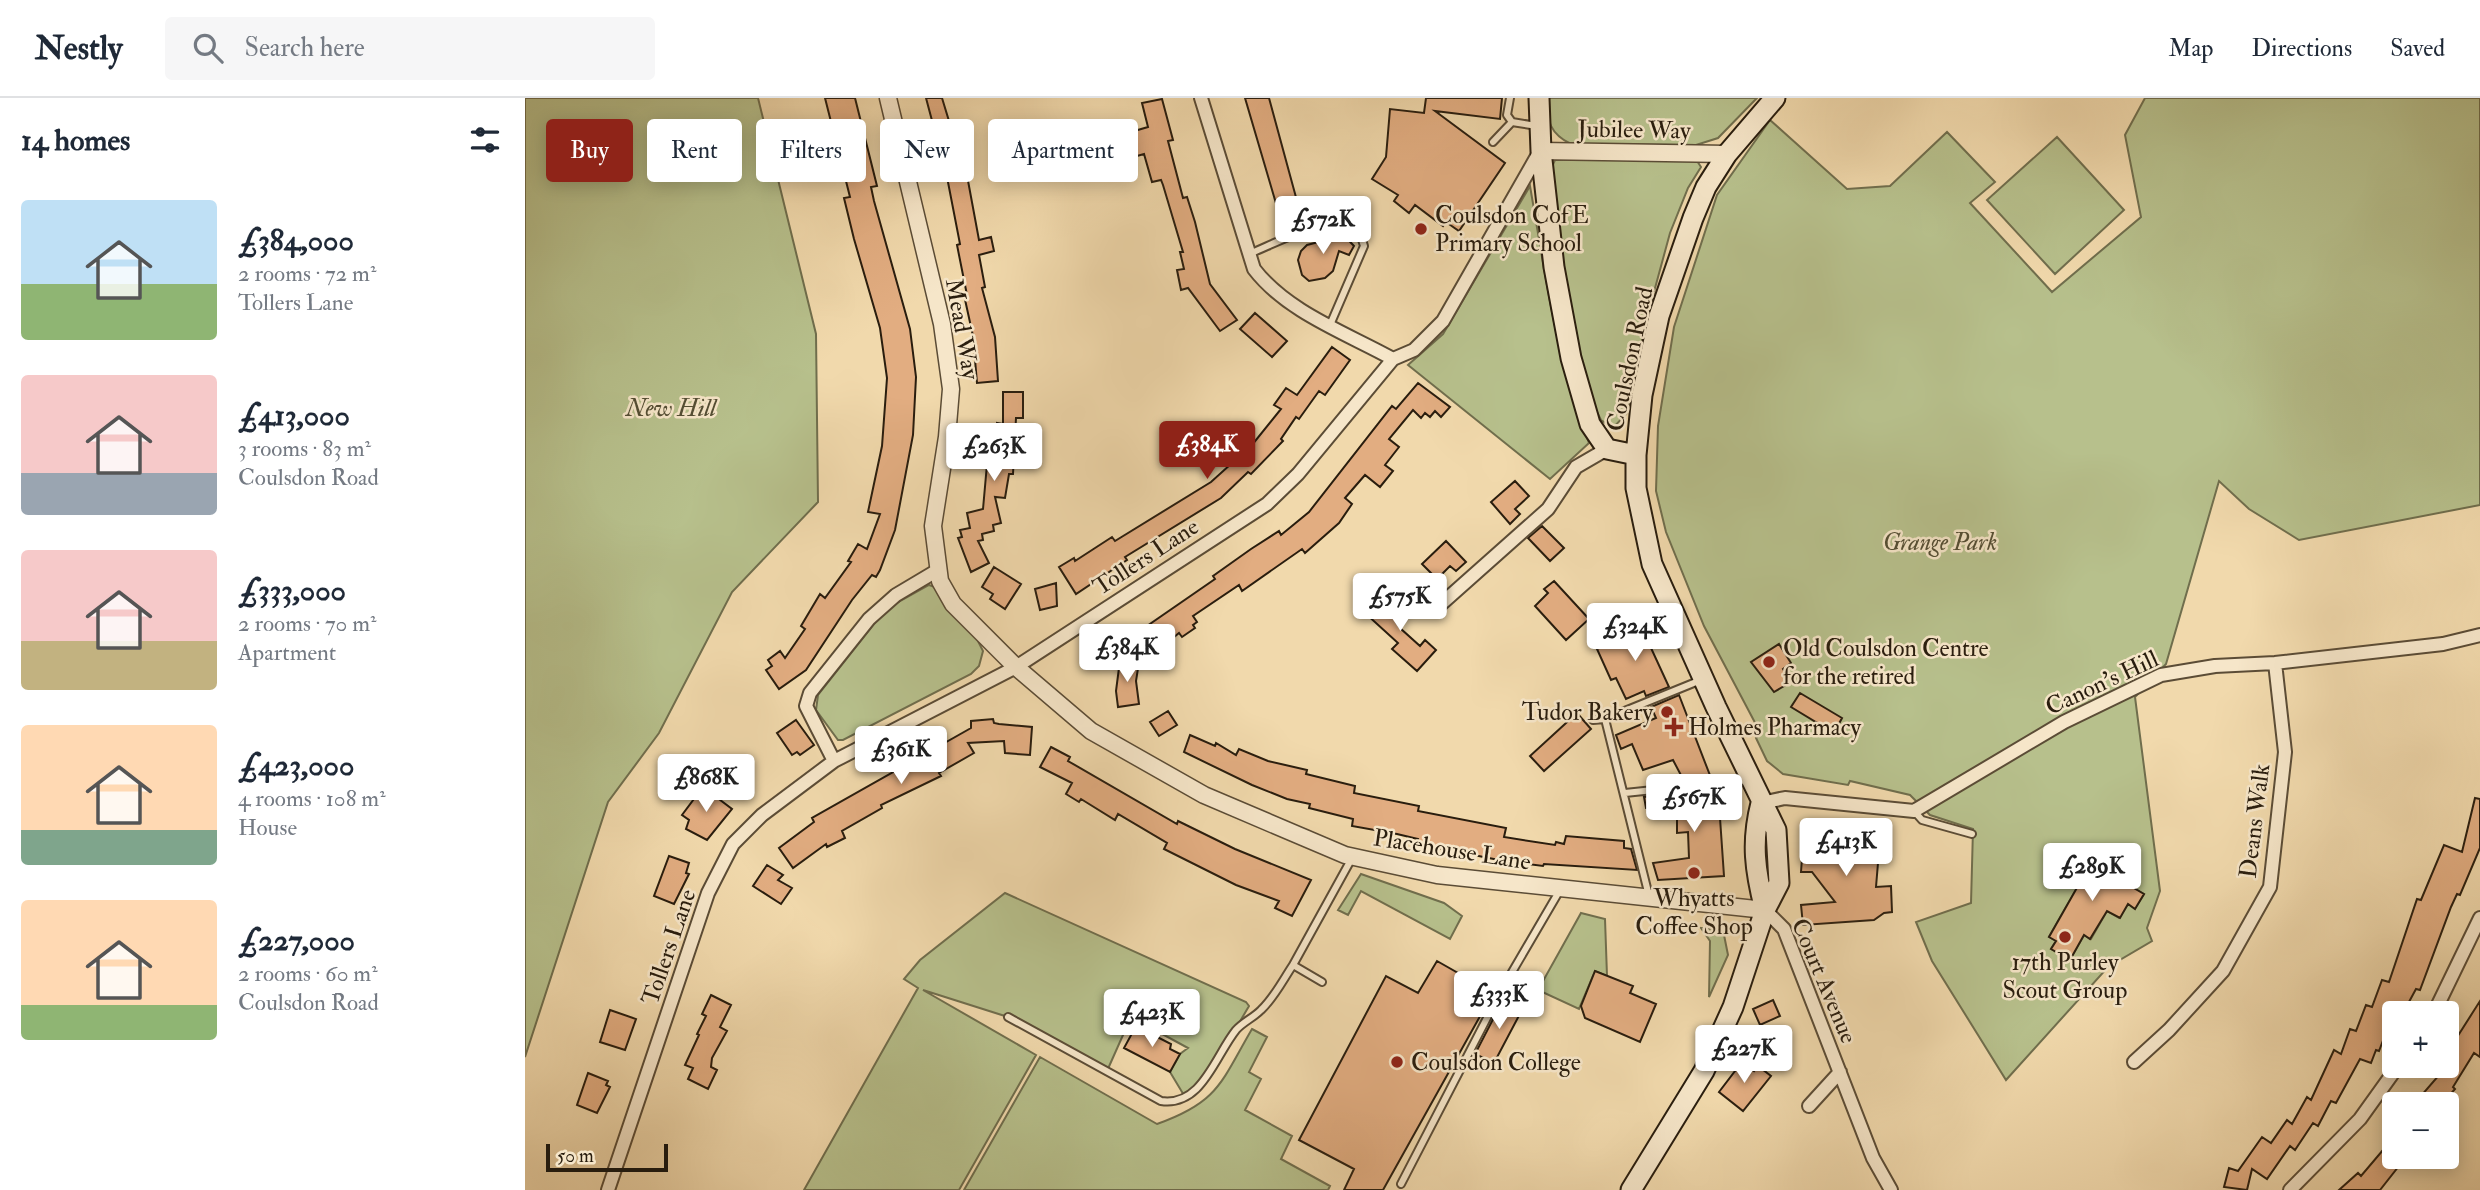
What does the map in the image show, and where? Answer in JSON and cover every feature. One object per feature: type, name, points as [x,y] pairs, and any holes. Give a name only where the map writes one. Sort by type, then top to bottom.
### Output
[{"type":"main road","points":[[1539,98],[1541,151],[1554,267],[1571,358],[1590,424],[1607,449],[1636,455]]},
{"type":"main road","name":"Coulsdon Road","points":[[1631,1190],[1704,1071],[1733,1007],[1765,910],[1779,883],[1776,830],[1750,780],[1652,565],[1636,488],[1636,455],[1642,395],[1659,316],[1706,187],[1727,154],[1775,98]]},
{"type":"street","name":"Mead Way","points":[[888,98],[942,324],[951,389],[947,437],[933,526],[938,570],[953,604],[1016,667]]},
{"type":"street","points":[[1201,98],[1254,270],[1268,288],[1393,359]]},
{"type":"street","name":"Jubilee Way","points":[[1541,151],[1727,154]]},
{"type":"street","name":"Tollers Lane","points":[[608,1190],[708,893],[733,844],[762,815],[834,761],[1016,667],[1267,504],[1298,474],[1393,359],[1414,350],[1443,321],[1541,151]]},
{"type":"street","points":[[1440,605],[1548,509],[1576,467],[1607,449]]},
{"type":"street","points":[[834,761],[806,706],[810,693],[869,619],[896,595],[938,570]]},
{"type":"street","name":"Canon's Hill","points":[[1914,811],[2064,722],[2161,675],[2214,666],[2275,663],[2443,644],[2480,635]]},
{"type":"street","name":"Deans Walk","points":[[2134,1062],[2169,1030],[2223,971],[2270,887],[2285,752],[2275,663]]},
{"type":"street","name":"Placehouse Lane","points":[[1016,667],[1091,731],[1204,795],[1353,857],[1437,875],[1765,910]]},
{"type":"street","points":[[1761,803],[1785,798],[1914,811]]},
{"type":"street","name":"Court Avenue","points":[[1765,910],[1784,929],[1873,1158],[1891,1190]]},
{"type":"street","points":[[2440,1001],[2480,918]]},
{"type":"street","name":"Court Avenue","points":[[1809,1106],[1840,1072]]},
{"type":"street","points":[[2290,1190],[2360,1119],[2389,1078]]},
{"type":"lane","points":[[1510,98],[1507,115],[1512,122],[1539,126]]},
{"type":"lane","points":[[1493,142],[1512,122]]},
{"type":"lane","points":[[1249,254],[1328,222],[1343,220],[1354,227],[1364,246],[1330,325]]},
{"type":"lane","points":[[1593,720],[1605,719],[1703,679]]},
{"type":"lane","points":[[1605,719],[1650,898]]},
{"type":"lane","points":[[1625,793],[1750,780]]},
{"type":"lane","points":[[1914,811],[1922,820],[1972,834]]},
{"type":"lane","points":[[1008,1017],[1161,1101],[1181,1100],[1195,1090],[1243,1022],[1263,1009],[1293,965],[1353,857]]},
{"type":"lane","points":[[1401,1184],[1501,990],[1561,888]]},
{"type":"lane","points":[[1293,965],[1322,982]]},
{"type":"green space","name":"New Hill","points":[[525,98],[758,98],[763,119],[756,119],[756,182],[779,182],[816,334],[818,502],[732,592],[659,733],[608,802],[525,1057]]},
{"type":"green space","points":[[1546,98],[1757,98],[1718,138],[1696,145],[1571,144],[1558,136],[1551,126]]},
{"type":"green space","name":"Grange Park","points":[[2145,98],[2480,98],[2480,505],[2299,540],[2249,509],[2219,481],[2166,664],[2135,697],[2160,891],[2147,928],[2152,941],[2108,967],[2006,1080],[1932,961],[1916,922],[1971,903],[1973,829],[1930,815],[1910,795],[1850,781],[1848,785],[1783,774],[1767,761],[1756,738],[1761,734],[1704,626],[1666,532],[1656,491],[1658,426],[1674,327],[1717,195],[1770,120],[1847,189],[1890,186],[1947,132],[1995,182],[1970,203],[2052,292],[2141,217],[2125,135]],"holes":[[[2098,854],[2127,871],[2122,881],[2144,894],[2135,908],[2128,904],[2119,918],[2107,911],[2091,939],[2084,935],[2070,960],[2051,949],[2056,941],[2049,937],[2082,879],[2078,856],[2092,864]]]},
{"type":"green space","points":[[2057,137],[2124,210],[2055,274],[1987,200]]},
{"type":"green space","points":[[1628,157],[1697,161],[1701,167],[1688,188],[1670,233],[1645,325],[1627,413],[1613,428],[1601,420],[1595,408],[1581,359],[1561,261],[1550,171],[1555,160]]},
{"type":"green space","points":[[1530,186],[1560,348],[1589,443],[1550,479],[1408,365],[1443,334]]},
{"type":"green space","points":[[929,585],[935,587],[976,637],[983,651],[979,666],[971,674],[843,740],[838,740],[816,710],[818,695],[878,619],[895,604]]},
{"type":"green space","points":[[1361,874],[1444,903],[1462,916],[1450,939],[1361,891],[1348,915],[1338,910]]},
{"type":"green space","points":[[1005,893],[1246,1002],[1249,1006],[1208,1076],[1185,1097],[1170,1072],[1180,1054],[1188,1048],[1131,1017],[1107,1071],[1008,1017],[923,990],[1036,1055],[959,1190],[804,1190],[918,988],[904,979],[920,960]]},
{"type":"green space","points":[[1581,913],[1605,919],[1607,976],[1595,971],[1579,1009],[1538,990]]},
{"type":"green space","points":[[1701,928],[1723,930],[1728,955],[1709,997],[1710,941]]},
{"type":"green space","points":[[1252,1029],[1267,1037],[1249,1072],[1261,1079],[1245,1110],[1292,1136],[1281,1159],[1330,1186],[1328,1190],[964,1190],[1040,1057],[1157,1124],[1194,1107],[1216,1088]]},
{"type":"building","points":[[825,98],[855,98],[860,119],[830,119]]},
{"type":"building","points":[[926,98],[942,98],[948,119],[932,119]]},
{"type":"building","points":[[1245,98],[1269,98],[1300,212],[1280,217]]},
{"type":"building","points":[[1426,98],[1502,98],[1500,119],[1435,111],[1505,163],[1459,231],[1446,222],[1443,226],[1415,205],[1409,213],[1394,201],[1398,195],[1372,179],[1386,157],[1390,109],[1424,113]]},
{"type":"building","points":[[1162,99],[1173,140],[1168,141],[1183,198],[1187,197],[1195,222],[1210,284],[1237,320],[1220,331],[1188,288],[1181,290],[1177,270],[1184,269],[1180,252],[1183,252],[1163,185],[1161,180],[1152,182],[1144,154],[1138,156],[1138,130],[1148,127],[1142,103]]},
{"type":"building","points":[[866,142],[877,186],[871,187],[874,201],[910,329],[916,377],[913,435],[895,530],[880,570],[876,577],[872,575],[852,600],[806,670],[779,689],[766,670],[772,666],[768,660],[780,651],[785,658],[805,629],[801,626],[820,594],[825,598],[851,562],[848,561],[858,544],[867,549],[880,514],[868,512],[882,446],[887,378],[880,328],[844,198],[850,197],[846,182],[866,182]]},
{"type":"building","points":[[948,182],[968,182],[979,240],[991,237],[994,251],[979,255],[985,287],[982,288],[995,337],[998,381],[977,383],[973,336],[957,245],[960,244]]},
{"type":"building","points":[[1338,229],[1354,246],[1349,255],[1339,251],[1333,271],[1325,278],[1309,281],[1302,275],[1298,260],[1301,251],[1307,245],[1330,239],[1328,232]]},
{"type":"building","points":[[1255,313],[1287,341],[1272,357],[1240,329]]},
{"type":"building","points":[[1332,347],[1350,360],[1325,395],[1319,391],[1299,419],[1296,417],[1281,439],[1283,441],[1251,474],[1248,472],[1221,498],[1125,557],[1127,560],[1076,594],[1059,567],[1074,558],[1075,561],[1112,537],[1115,541],[1211,482],[1252,445],[1281,409],[1274,405],[1286,388],[1297,395]]},
{"type":"building","points":[[1418,383],[1450,407],[1441,417],[1435,411],[1430,417],[1425,413],[1421,418],[1413,410],[1389,439],[1399,447],[1385,465],[1393,471],[1380,487],[1365,475],[1345,498],[1352,504],[1339,523],[1305,553],[1302,549],[1242,591],[1239,585],[1193,616],[1197,622],[1193,625],[1195,628],[1182,637],[1179,633],[1173,638],[1168,633],[1145,650],[1134,635],[1215,579],[1213,576],[1251,549],[1279,531],[1281,535],[1309,512],[1392,406],[1396,409]]},
{"type":"building","points":[[1003,392],[1023,392],[1023,418],[1016,418],[1013,474],[1009,474],[1005,498],[995,497],[1001,523],[993,525],[994,531],[982,534],[983,540],[978,541],[989,563],[971,572],[958,538],[962,537],[960,530],[970,528],[967,513],[983,509],[988,453],[995,453],[997,423],[1003,424]]},
{"type":"building","points":[[1515,481],[1529,496],[1515,509],[1520,514],[1510,524],[1491,502]]},
{"type":"building","points":[[1542,526],[1564,548],[1550,561],[1528,538]]},
{"type":"building","points":[[1446,541],[1466,562],[1456,571],[1450,566],[1437,579],[1422,564]]},
{"type":"building","points":[[994,567],[1021,584],[1005,609],[990,599],[993,594],[982,587]]},
{"type":"building","points":[[1554,581],[1589,619],[1566,640],[1535,606],[1548,593],[1544,589]]},
{"type":"building","points":[[1056,583],[1057,606],[1040,610],[1035,589]]},
{"type":"building","points":[[1393,594],[1408,608],[1396,622],[1400,628],[1420,646],[1425,640],[1436,650],[1417,671],[1392,649],[1398,643],[1365,613],[1373,605],[1378,610]]},
{"type":"building","points":[[1651,625],[1660,644],[1651,648],[1669,687],[1646,696],[1644,691],[1626,699],[1616,678],[1611,680],[1597,649]]},
{"type":"building","points":[[1779,644],[1791,663],[1783,669],[1791,682],[1774,692],[1751,662]]},
{"type":"building","points":[[1120,660],[1139,662],[1136,681],[1139,704],[1118,707],[1116,691]]},
{"type":"building","points":[[1800,693],[1842,718],[1834,733],[1791,707]]},
{"type":"building","points":[[1679,695],[1711,778],[1684,781],[1673,760],[1643,770],[1632,744],[1621,749],[1616,735],[1656,718],[1651,707]]},
{"type":"building","points":[[1168,711],[1177,725],[1159,736],[1150,722]]},
{"type":"building","points":[[1577,713],[1591,729],[1544,771],[1530,756]]},
{"type":"building","points":[[993,719],[994,723],[1032,727],[1030,755],[1005,753],[1004,741],[968,743],[974,753],[939,773],[941,776],[881,805],[882,808],[842,831],[845,838],[827,847],[826,844],[793,868],[779,848],[814,822],[812,818],[971,728],[971,721]]},
{"type":"building","points":[[796,720],[814,745],[800,755],[797,752],[792,755],[777,733]]},
{"type":"building","points":[[1190,735],[1215,746],[1216,743],[1236,755],[1239,749],[1268,761],[1307,770],[1306,774],[1355,786],[1354,793],[1419,806],[1418,811],[1506,828],[1504,837],[1555,845],[1556,842],[1564,844],[1566,836],[1624,841],[1624,848],[1631,849],[1637,870],[1543,866],[1499,860],[1417,844],[1418,839],[1352,826],[1353,819],[1309,808],[1310,804],[1287,799],[1252,785],[1184,752]]},
{"type":"building","points":[[1051,747],[1070,757],[1068,761],[1177,824],[1178,821],[1235,849],[1311,880],[1292,916],[1275,908],[1279,901],[1236,885],[1164,849],[1167,843],[1118,814],[1115,820],[1081,799],[1079,802],[1066,794],[1072,783],[1040,767]]},
{"type":"building","points":[[703,787],[732,809],[707,840],[686,829],[689,820],[682,815]]},
{"type":"building","points":[[1718,789],[1724,876],[1658,880],[1653,863],[1689,858],[1688,832],[1677,833],[1677,818],[1671,817],[1671,805],[1646,808],[1644,797]]},
{"type":"building","points":[[2475,798],[2480,799],[2480,848],[2460,895],[2457,894],[2451,907],[2420,990],[2416,989],[2410,1001],[2382,1001],[2382,1043],[2379,1051],[2376,1050],[2371,1063],[2360,1059],[2336,1103],[2331,1101],[2318,1126],[2313,1123],[2295,1150],[2290,1146],[2267,1179],[2252,1169],[2247,1190],[2224,1187],[2229,1168],[2238,1171],[2262,1137],[2271,1143],[2287,1120],[2292,1124],[2307,1097],[2311,1100],[2334,1050],[2341,1054],[2350,1029],[2356,1031],[2366,1005],[2372,1007],[2382,980],[2389,982],[2417,899],[2421,900],[2444,845],[2462,852]]},
{"type":"building","points":[[1818,822],[1845,824],[1844,831],[1860,832],[1859,837],[1880,839],[1876,887],[1891,886],[1892,912],[1884,913],[1874,920],[1803,925],[1801,905],[1835,902],[1812,872],[1801,872],[1802,858],[1815,858]]},
{"type":"building","points":[[2098,854],[2127,871],[2122,881],[2144,894],[2135,909],[2128,904],[2120,918],[2107,911],[2090,939],[2084,935],[2070,960],[2051,949],[2056,941],[2049,937],[2082,879],[2069,872],[2078,856],[2092,864]]},
{"type":"building","points":[[669,856],[689,863],[686,873],[689,874],[674,904],[654,896]]},
{"type":"building","points":[[767,865],[783,875],[778,880],[792,888],[781,904],[753,886]]},
{"type":"building","name":"Coulsdon College","points":[[1437,961],[1493,993],[1383,1190],[1344,1190],[1354,1169],[1299,1140],[1386,976],[1418,993]]},
{"type":"building","points":[[1595,971],[1633,986],[1630,993],[1656,1004],[1640,1042],[1585,1018],[1581,1006]]},
{"type":"building","points":[[711,995],[731,1005],[720,1027],[727,1031],[712,1058],[711,1067],[717,1070],[708,1089],[688,1079],[693,1068],[685,1065],[699,1035],[697,1034],[706,1016],[702,1014]]},
{"type":"building","points":[[1504,998],[1523,1008],[1494,1063],[1475,1054]]},
{"type":"building","points":[[1773,1000],[1780,1016],[1760,1025],[1753,1009]]},
{"type":"building","points":[[2480,1001],[2480,1057],[2474,1053],[2459,1077],[2459,1034]]},
{"type":"building","points":[[610,1010],[636,1019],[625,1050],[600,1042]]},
{"type":"building","points":[[1136,1026],[1171,1044],[1170,1049],[1180,1054],[1170,1072],[1124,1048]]},
{"type":"building","points":[[1742,1062],[1754,1071],[1758,1066],[1771,1076],[1743,1111],[1719,1092]]},
{"type":"building","points":[[588,1073],[608,1081],[606,1085],[610,1087],[597,1113],[577,1105]]},
{"type":"building","points":[[2437,1078],[2459,1078],[2452,1092],[2424,1092]]},
{"type":"building","points":[[2382,1151],[2382,1169],[2397,1169],[2380,1190],[2339,1190],[2358,1173],[2361,1176]]},
{"type":"place","name":"Coulsdon CofE Primary School","points":[[1421,229]]},
{"type":"place","name":"Old Coulsdon Centre for the retired","points":[[1769,662]]},
{"type":"place","name":"Tudor Bakery","points":[[1667,712]]},
{"type":"place","name":"Holmes Pharmacy","points":[[1674,727]]},
{"type":"place","name":"Whyatts Coffee Shop","points":[[1694,873]]},
{"type":"place","name":"17th Purley Scout Group","points":[[2065,937]]},
{"type":"place","name":"Coulsdon College","points":[[1397,1062]]}]
